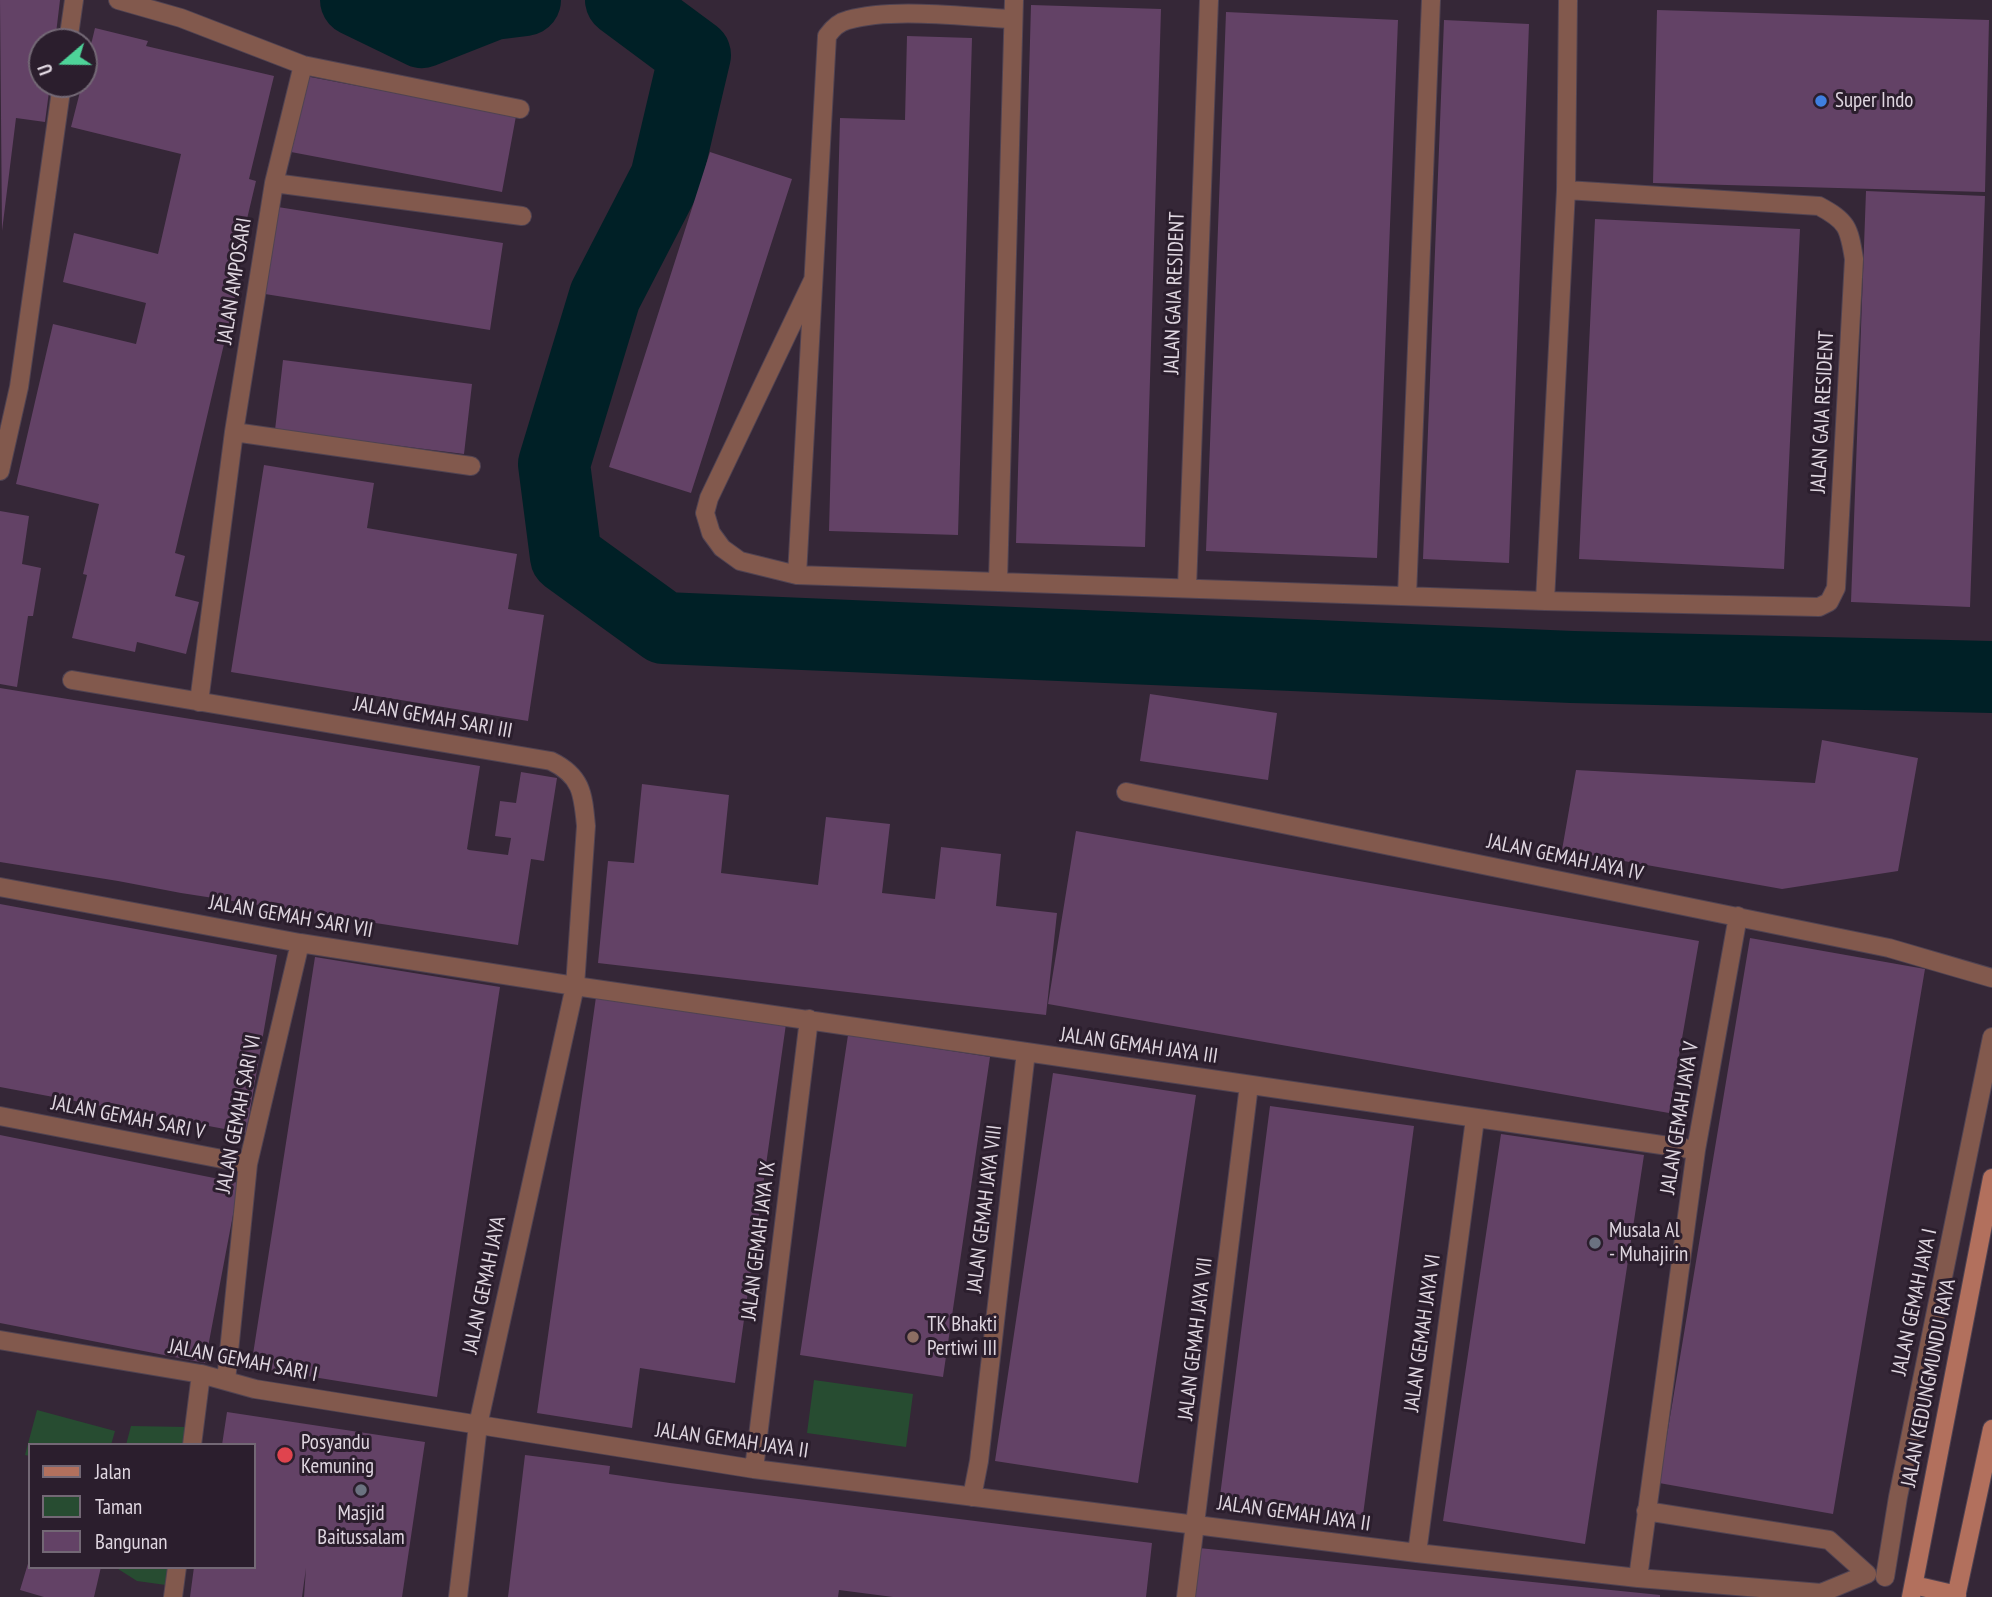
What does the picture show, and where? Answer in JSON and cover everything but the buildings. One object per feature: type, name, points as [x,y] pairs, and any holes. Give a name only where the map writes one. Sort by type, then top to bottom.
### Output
[{"type":"main road","name":"JALAN KEDUNGMUNDU RAYA","points":[[1912,1591],[1992,1178]]},
{"type":"main road","points":[[1912,1591],[1956,1596],[1992,1429]]},
{"type":"street","points":[[70,28],[74,0]]},
{"type":"street","points":[[118,0],[181,18],[303,65],[520,108]]},
{"type":"street","points":[[998,581],[1014,0]]},
{"type":"street","name":"JALAN GAIA RESIDENT","points":[[1186,588],[1209,0]]},
{"type":"street","points":[[1407,596],[1431,0]]},
{"type":"street","points":[[1545,601],[1566,190],[1568,0]]},
{"type":"street","name":"JALAN GAIA RESIDENT","points":[[797,575],[827,36],[832,28],[846,20],[884,13],[1012,19]]},
{"type":"street","name":"JALAN AMPOSARI","points":[[199,702],[234,432],[274,183],[303,65]]},
{"type":"street","points":[[0,471],[19,387],[60,98]]},
{"type":"street","points":[[274,183],[522,216]]},
{"type":"street","name":"JALAN GAIA RESIDENT","points":[[814,280],[709,498],[705,513],[711,533],[722,548],[740,561],[797,575],[1545,601],[1819,607],[1829,603],[1836,588],[1854,259],[1850,234],[1839,217],[1819,206],[1566,190]]},
{"type":"street","points":[[234,432],[471,466]]},
{"type":"street","name":"JALAN GEMAH SARI III","points":[[72,680],[551,761],[569,770],[584,799],[586,826],[575,986]]},
{"type":"street","name":"JALAN GEMAH JAYA IV","points":[[1126,792],[1889,948],[1992,978]]},
{"type":"street","name":"JALAN GEMAH SARI VII","points":[[0,887],[300,943],[575,986]]},
{"type":"street","name":"JALAN GEMAH JAYA V","points":[[1637,1578],[1696,1150],[1738,916]]},
{"type":"street","name":"JALAN GEMAH SARI VI","points":[[226,1381],[248,1164],[300,943]]},
{"type":"street","name":"JALAN GEMAH JAYA III","points":[[575,986],[1696,1150]]},
{"type":"street","name":"JALAN GEMAH JAYA","points":[[458,1597],[478,1424],[575,986]]},
{"type":"street","name":"JALAN GEMAH JAYA IX","points":[[754,1469],[809,1020]]},
{"type":"street","name":"JALAN GEMAH JAYA I","points":[[1876,1576],[1898,1497],[1992,1037]]},
{"type":"street","name":"JALAN GEMAH JAYA VIII","points":[[972,1497],[979,1461],[1026,1052]]},
{"type":"street","name":"JALAN GEMAH JAYA VII","points":[[1186,1597],[1249,1085]]},
{"type":"street","name":"JALAN GEMAH SARI V","points":[[0,1116],[248,1164]]},
{"type":"street","name":"JALAN GEMAH JAYA VI","points":[[1417,1553],[1475,1119]]},
{"type":"street","name":"JALAN GEMAH SARI I","points":[[0,1340],[201,1374],[254,1389],[478,1424]]},
{"type":"street","points":[[192,1443],[201,1374]]},
{"type":"street","name":"JALAN GEMAH JAYA II","points":[[478,1424],[754,1469],[1417,1553],[1637,1578],[1821,1593],[1876,1576]]},
{"type":"street","points":[[1646,1511],[1829,1539],[1876,1576],[1912,1591]]},
{"type":"street","points":[[173,1597],[177,1569]]},
{"type":"green space","points":[[814,1380],[913,1394],[906,1447],[807,1433]]},
{"type":"green space","points":[[37,1410],[115,1431],[112,1443],[28,1443]]},
{"type":"green space","points":[[131,1426],[186,1427],[183,1443],[127,1443]]},
{"type":"green space","points":[[118,1569],[168,1569],[166,1585],[137,1581]]},
{"type":"waterway","points":[[356,0],[422,32],[493,4],[525,0]]},
{"type":"waterway","points":[[621,0],[695,55],[666,178],[605,296],[554,464],[566,557],[664,628],[1572,667],[1992,677]]},
{"type":"place","name":"Super Indo","points":[[1821,101]]},
{"type":"place","name":"Musala Al - Muhajirin","points":[[1595,1243]]},
{"type":"place","name":"TK Bhakti Pertiwi III","points":[[913,1337]]},
{"type":"place","name":"Posyandu Kemuning","points":[[285,1455]]},
{"type":"place","name":"Masjid Baitussalam","points":[[361,1490]]}]
